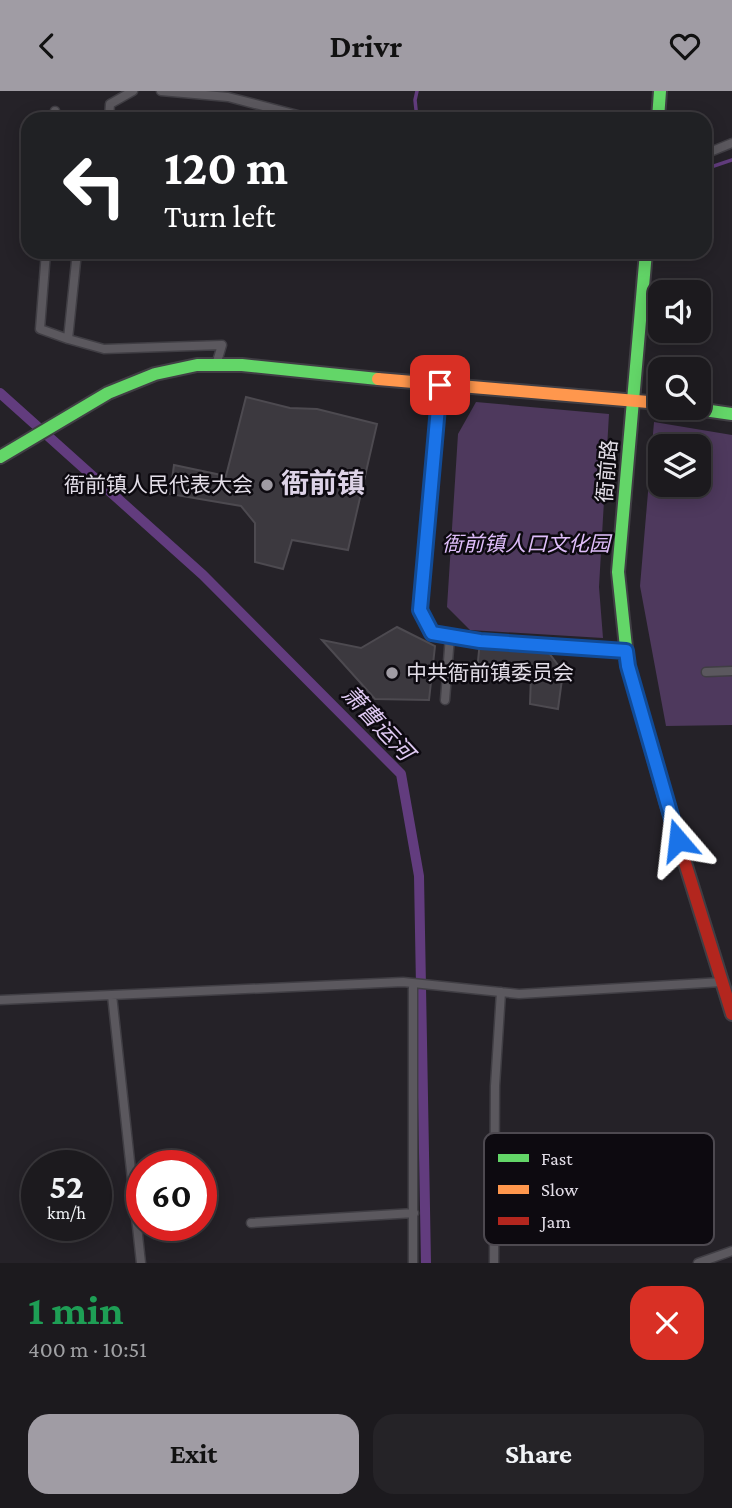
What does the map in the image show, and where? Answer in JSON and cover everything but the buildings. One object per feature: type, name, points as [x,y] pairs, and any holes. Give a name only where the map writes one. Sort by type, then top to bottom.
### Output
[{"type":"street","points":[[109,112],[110,104],[133,91]]},
{"type":"street","points":[[161,91],[228,97],[286,112]]},
{"type":"street","points":[[658,112],[660,91]]},
{"type":"street","points":[[712,151],[732,143]]},
{"type":"street","points":[[45,259],[40,329],[104,349],[222,345],[216,365]]},
{"type":"street","points":[[68,339],[76,259]]},
{"type":"street","name":"衙前路","points":[[645,259],[618,572],[626,651],[670,816],[732,1014]]},
{"type":"street","points":[[0,457],[108,393],[155,375],[197,365],[242,365],[440,385],[648,401]]},
{"type":"street","points":[[440,385],[420,610],[432,633],[480,641],[626,651]]},
{"type":"street","points":[[711,411],[732,414]]},
{"type":"street","points":[[445,700],[450,636]]},
{"type":"street","points":[[706,672],[732,671]]},
{"type":"street","points":[[0,1000],[408,983],[519,994],[722,982]]},
{"type":"street","points":[[408,983],[413,1263]]},
{"type":"street","points":[[495,1133],[501,992]]},
{"type":"street","points":[[112,995],[141,1263]]},
{"type":"street","points":[[251,1223],[414,1213]]},
{"type":"street","points":[[494,1245],[494,1263]]},
{"type":"street","points":[[698,1263],[732,1251]]},
{"type":"green space","name":"衙前镇人口文化园","points":[[476,402],[609,414],[599,587],[603,638],[470,630],[447,607],[458,434]]},
{"type":"green space","points":[[654,422],[732,435],[732,725],[666,726],[640,586],[648,492],[648,497],[711,497],[711,434],[653,434]]},
{"type":"waterway","points":[[416,112],[417,91]]},
{"type":"waterway","points":[[712,167],[732,160]]},
{"type":"waterway","name":"萧曹运河","points":[[0,393],[203,575],[401,774],[419,876],[426,1263]]},
{"type":"traffic: fast","points":[[658,112],[660,91]]},
{"type":"traffic: fast","points":[[645,259],[618,572],[628,666],[668,808]]},
{"type":"traffic: fast","points":[[0,457],[108,393],[155,374],[197,365],[242,365],[378,379]]},
{"type":"traffic: fast","points":[[711,411],[732,414]]},
{"type":"traffic: slow","points":[[378,379],[648,402]]},
{"type":"traffic: jam","points":[[440,385],[420,610],[432,633],[480,641]]},
{"type":"traffic: jam","points":[[668,808],[732,1014]]},
{"type":"place","name":"衙前镇人民代表大会","points":[[267,485]]},
{"type":"place","name":"中共衙前镇委员会","points":[[392,673]]},
{"type":"district","name":"衙前镇","points":[[323,483]]},
{"type":"route","points":[[440,385],[420,610],[432,633],[480,641],[626,651],[678,840]]}]
